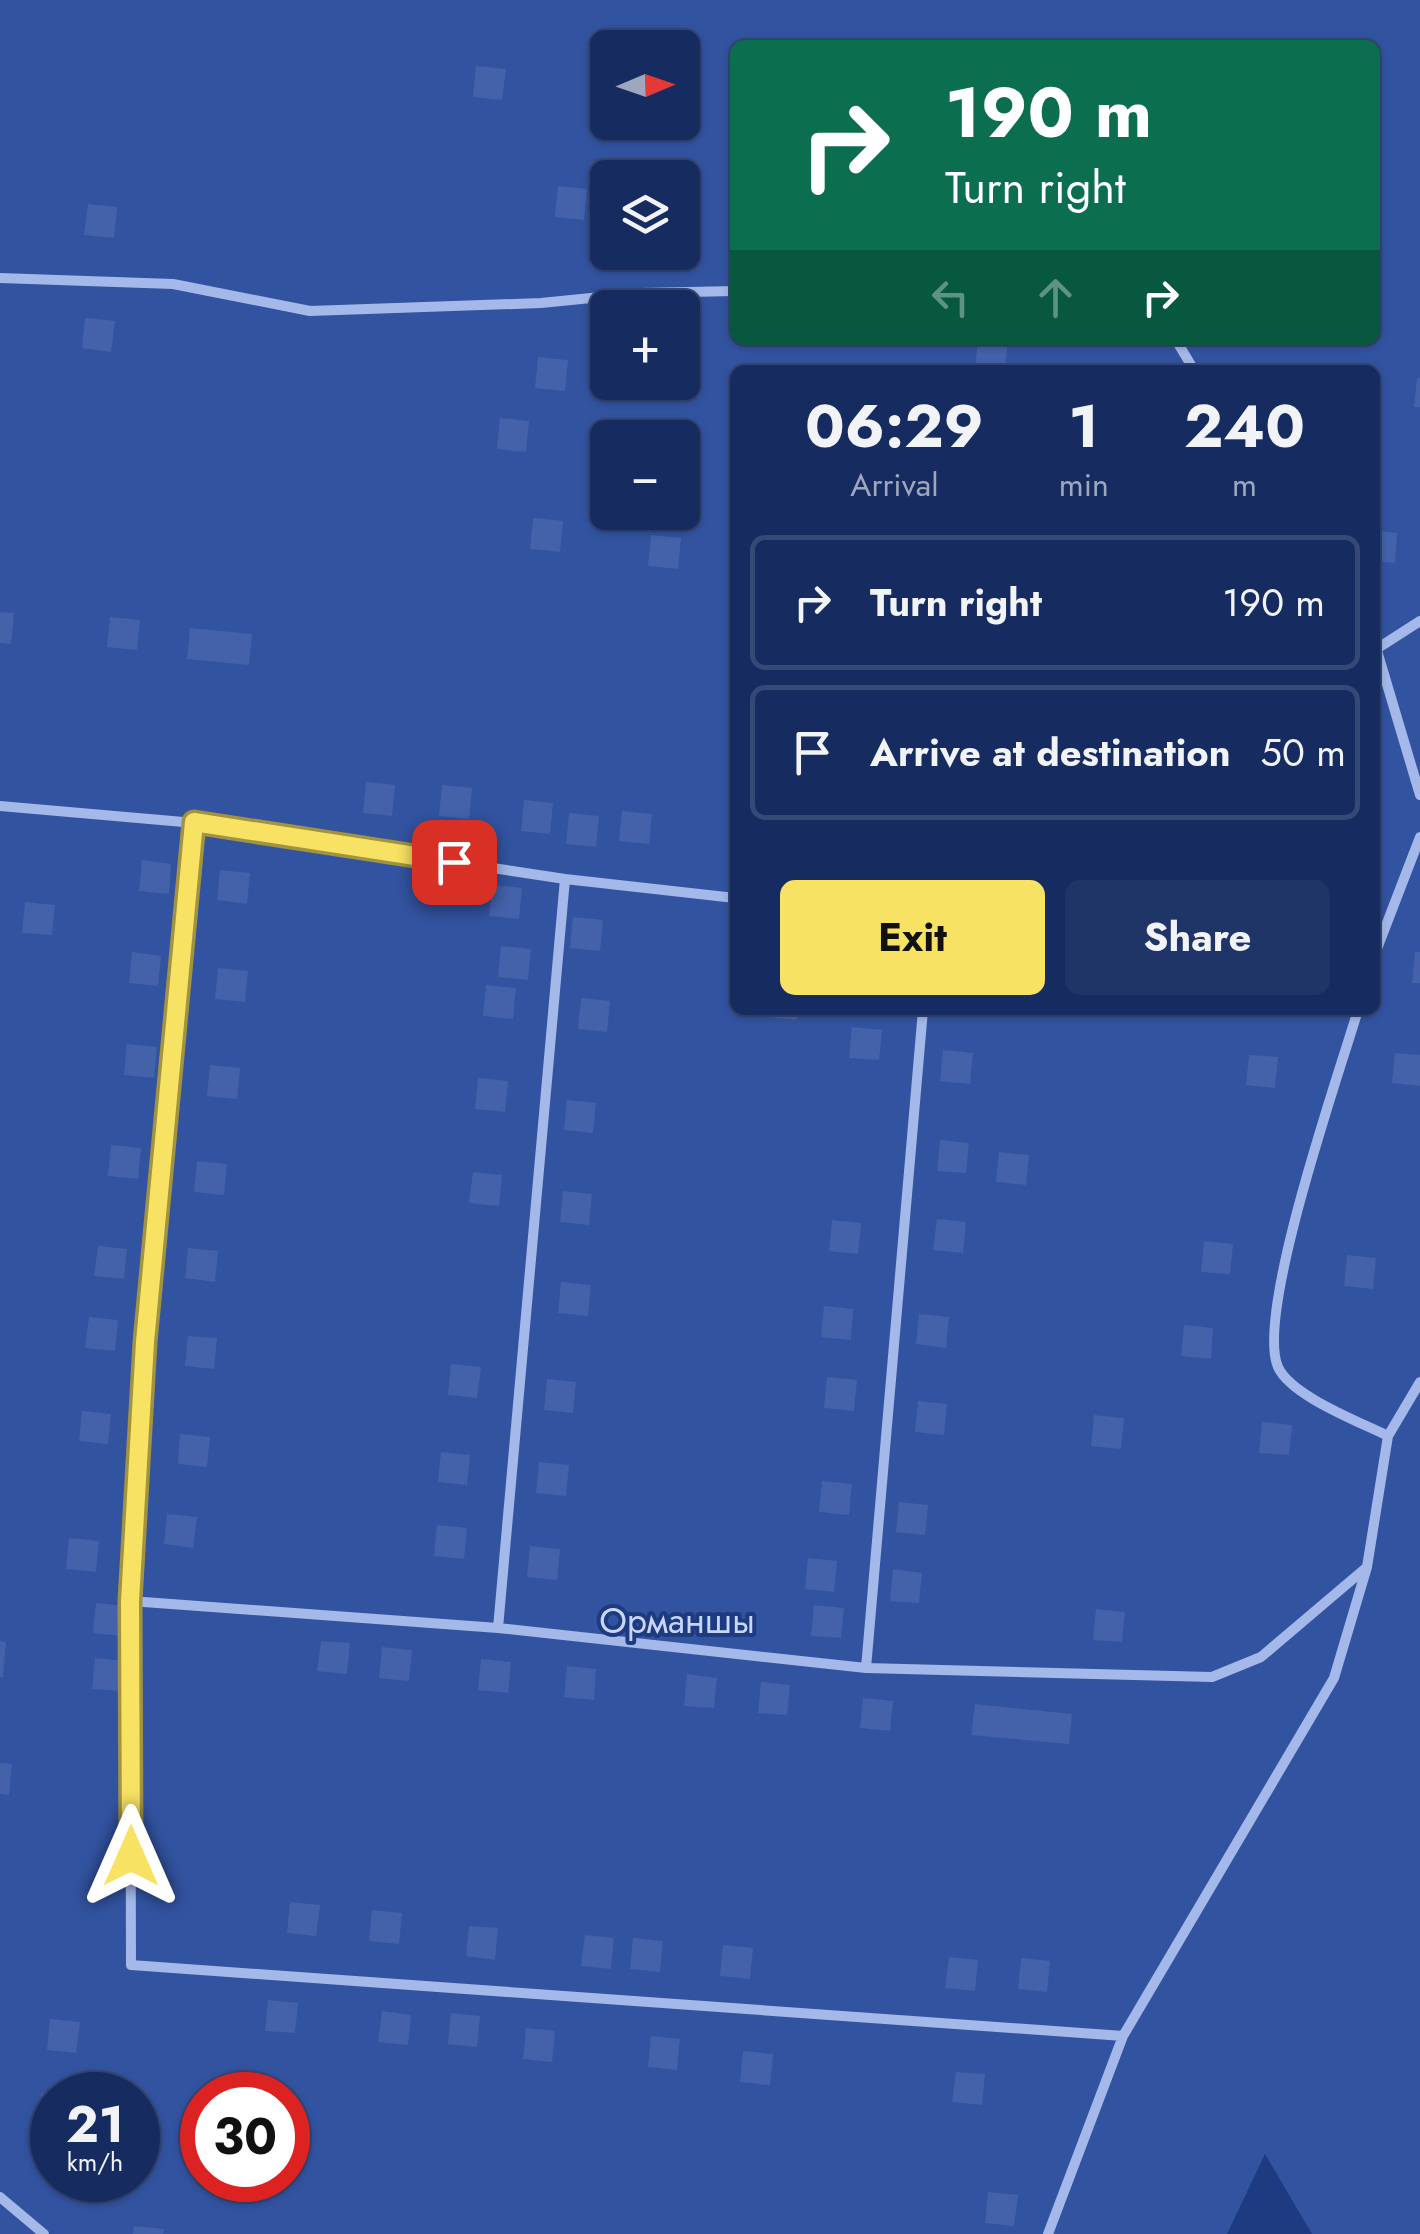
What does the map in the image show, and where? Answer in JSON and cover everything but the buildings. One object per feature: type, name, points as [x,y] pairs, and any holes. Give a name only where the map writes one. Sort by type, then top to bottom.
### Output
[{"type":"street","points":[[0,278],[174,284],[310,312],[730,291]]},
{"type":"street","points":[[1380,644],[1420,620]]},
{"type":"street","points":[[1380,656],[1420,794]]},
{"type":"street","points":[[0,806],[194,822],[565,879],[730,897]]},
{"type":"street","points":[[194,822],[145,1342],[130,1601],[131,1965],[1123,2036]]},
{"type":"street","points":[[1380,926],[1420,837]]},
{"type":"street","points":[[498,1628],[565,879]]},
{"type":"street","points":[[866,1668],[923,1015]]},
{"type":"street","points":[[1357,1015],[1291,1234],[1274,1338],[1278,1368],[1295,1386],[1388,1436]]},
{"type":"street","points":[[1048,2234],[1123,2036],[1334,1678],[1366,1567],[1388,1436],[1420,1382]]},
{"type":"street","points":[[130,1601],[498,1628],[866,1668],[1212,1676],[1261,1657],[1366,1567]]},
{"type":"street","points":[[0,2196],[44,2234]]},
{"type":"green space","name":"Орманшы","points":[[0,0],[1420,0],[1420,2234],[1312,2234],[1265,2154],[1227,2234],[0,2234]]},
{"type":"route","points":[[131,1856],[130,1601],[145,1342],[194,822],[454,862]]}]
